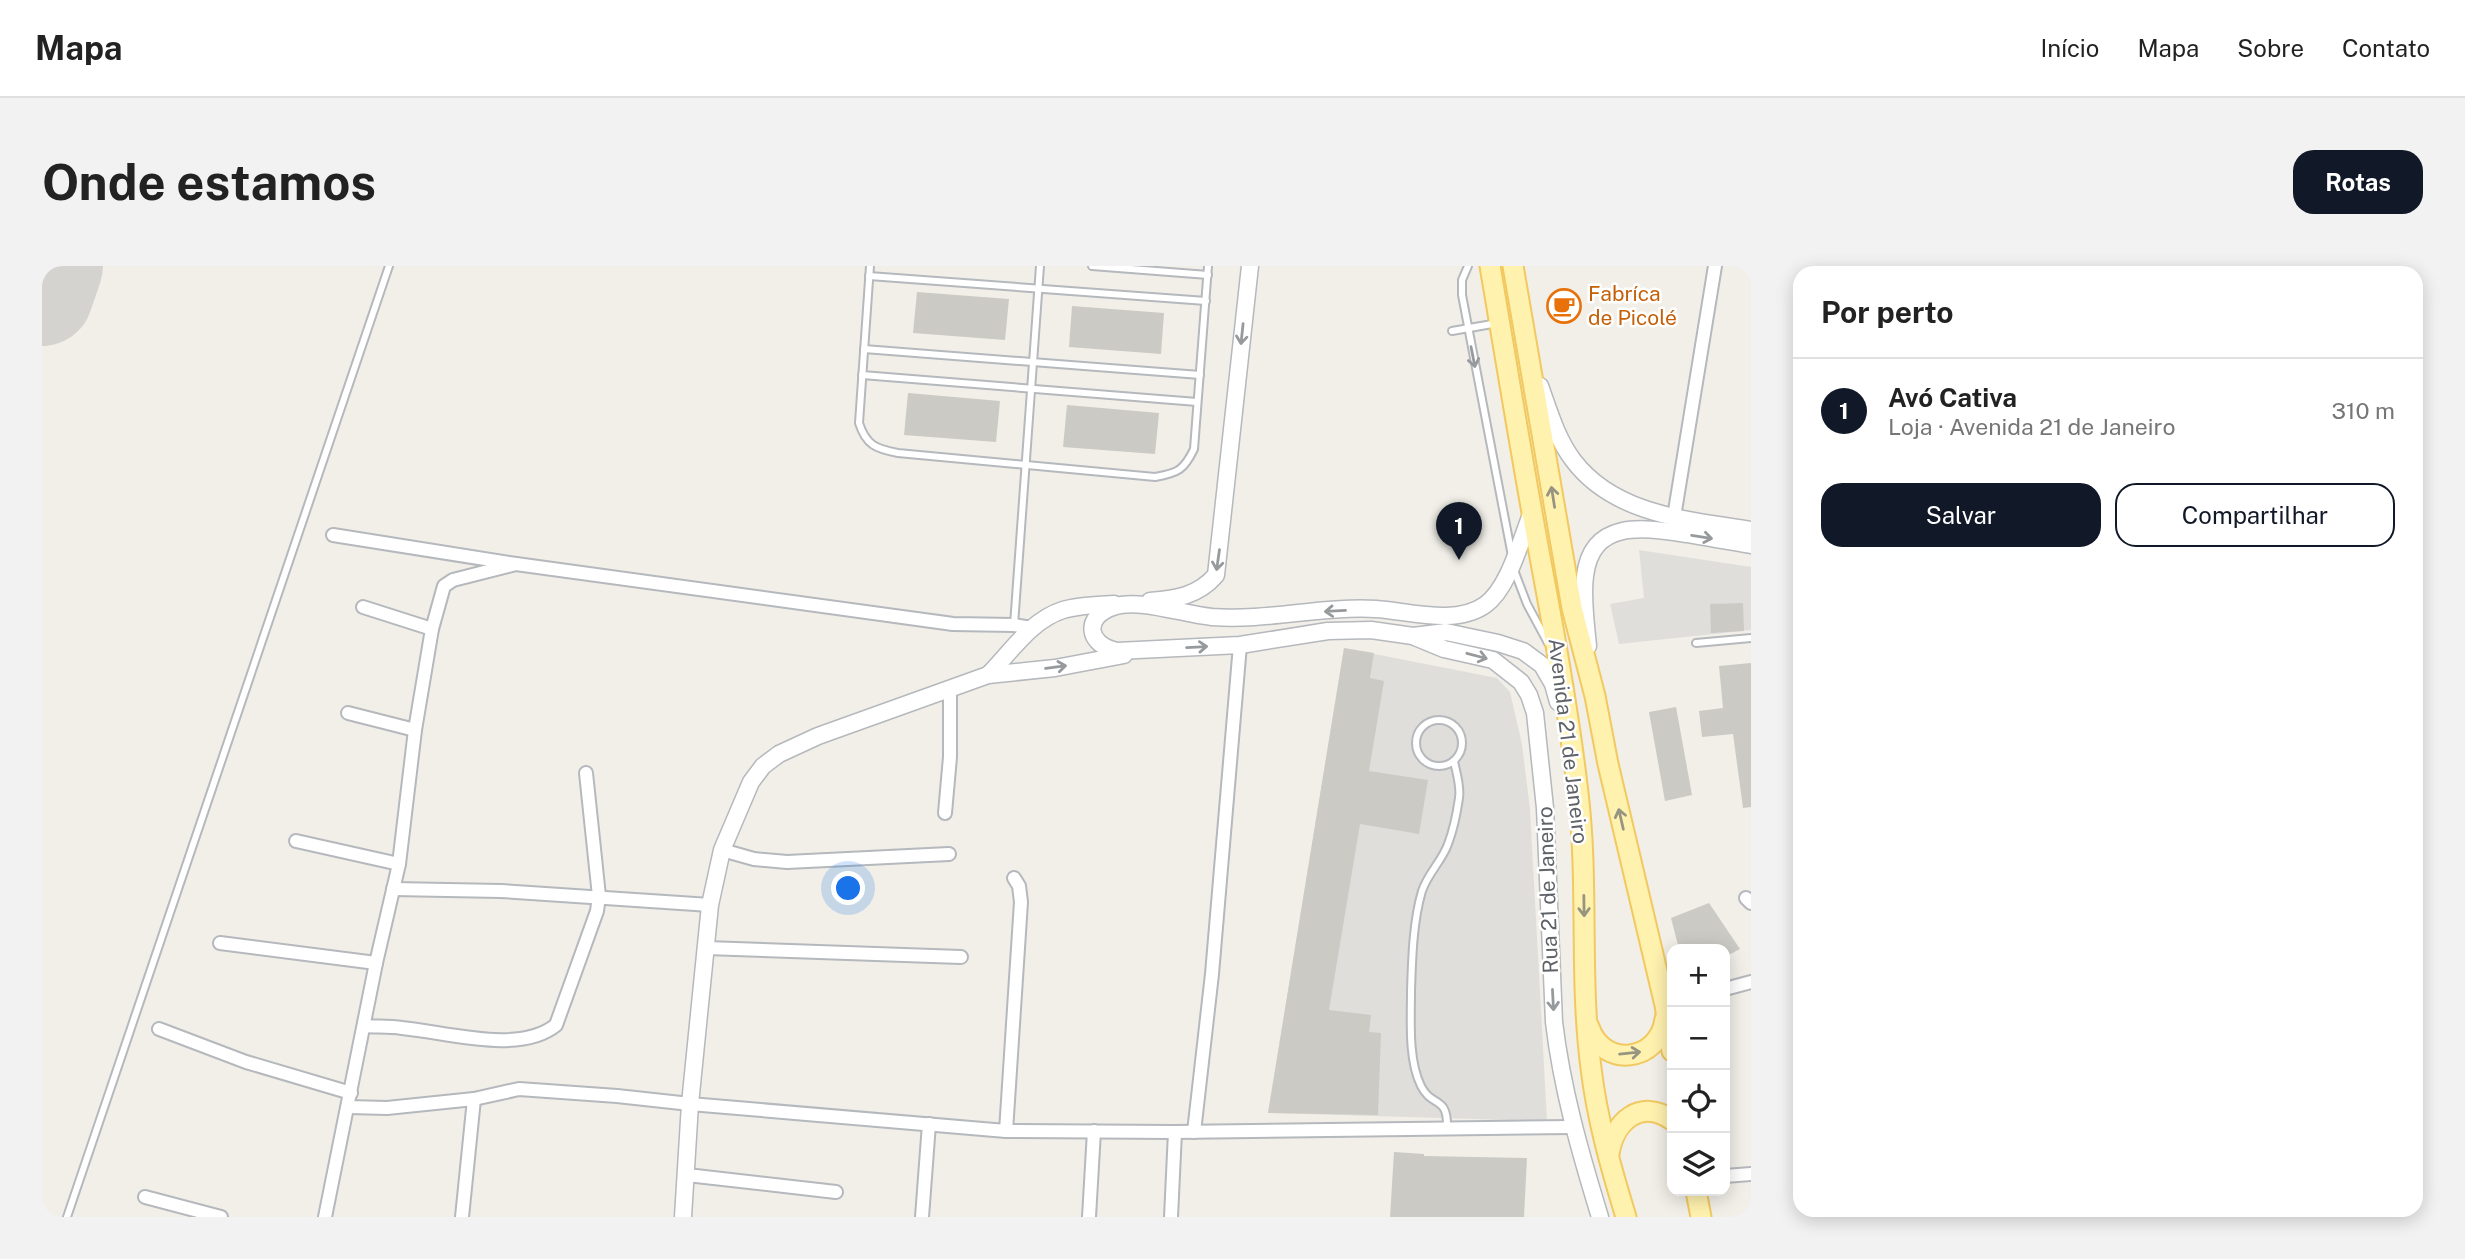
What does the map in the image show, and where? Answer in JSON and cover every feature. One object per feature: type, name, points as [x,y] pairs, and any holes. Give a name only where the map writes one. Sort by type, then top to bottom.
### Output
[{"type":"main road","name":"Avenida 21 de Janeiro","points":[[1490,266],[1562,669],[1582,838],[1587,1023],[1591,1068],[1608,1157],[1626,1217]]},
{"type":"main road","name":"Avenida 21 de Janeiro","points":[[1513,266],[1572,608],[1667,1008]]},
{"type":"main road","points":[[1587,1023],[1599,1045],[1623,1056],[1636,1055],[1648,1049],[1658,1039],[1664,1027],[1667,1008]]},
{"type":"main road","points":[[1608,1157],[1615,1131],[1623,1121],[1645,1112],[1658,1112],[1667,1117]]},
{"type":"main road","points":[[1697,1196],[1701,1217]]},
{"type":"street","points":[[988,675],[1031,628],[1064,610],[1178,599],[1207,585],[1216,575],[1250,266]]},
{"type":"street","points":[[1674,517],[1715,266]]},
{"type":"street","points":[[1532,364],[1558,434],[1582,470],[1599,485],[1625,501],[1657,513],[1751,530]]},
{"type":"street","points":[[1532,512],[1501,587],[1483,607],[1470,613],[1453,615],[1373,609],[1279,616],[1212,617],[1125,603],[1097,616],[1093,624],[1093,635],[1105,649],[1117,651],[1240,645],[1328,631],[1371,630],[1413,636],[1446,632],[1499,643],[1523,651],[1542,665],[1553,684],[1574,761]]},
{"type":"street","points":[[1595,696],[1584,607],[1584,576],[1592,553],[1601,540],[1622,530],[1654,529],[1751,545]]},
{"type":"street","points":[[333,535],[516,564],[953,624],[1014,625],[1031,628]]},
{"type":"street","points":[[325,1217],[376,963],[399,864],[415,730],[432,629],[446,583],[516,564]]},
{"type":"street","points":[[363,607],[432,629]]},
{"type":"street","name":"Rua 21 de Janeiro","points":[[1413,636],[1444,649],[1493,660],[1521,682],[1535,713],[1545,808],[1554,1022],[1562,1082],[1572,1126],[1600,1217]]},
{"type":"street","points":[[1194,1132],[1212,974],[1240,645]]},
{"type":"street","points":[[683,1217],[690,1104],[710,905],[722,850],[751,782],[763,766],[779,754],[818,736],[988,675],[1055,668],[1154,650]]},
{"type":"street","points":[[944,813],[950,757],[950,689]]},
{"type":"street","points":[[348,713],[415,730]]},
{"type":"street","points":[[364,1026],[400,1027],[490,1040],[531,1037],[556,1025],[591,933],[599,896],[586,773]]},
{"type":"street","points":[[296,841],[399,864]]},
{"type":"street","points":[[722,850],[754,859],[787,862],[949,854]]},
{"type":"street","points":[[1006,1131],[1021,902],[1019,886],[1014,878]]},
{"type":"street","points":[[393,889],[501,891],[710,905]]},
{"type":"street","points":[[220,943],[376,963]]},
{"type":"street","points":[[706,948],[961,957]]},
{"type":"street","points":[[1730,988],[1751,982]]},
{"type":"street","points":[[159,1029],[246,1062],[351,1093]]},
{"type":"street","points":[[348,1107],[387,1108],[474,1099],[498,1092],[531,1089],[1006,1131],[1194,1132],[1572,1126]]},
{"type":"street","points":[[462,1217],[474,1099]]},
{"type":"street","points":[[922,1217],[929,1124]]},
{"type":"street","points":[[1089,1217],[1094,1131]]},
{"type":"street","points":[[1171,1217],[1175,1132]]},
{"type":"street","points":[[1730,1176],[1751,1174]]},
{"type":"street","points":[[687,1175],[836,1192]]},
{"type":"street","points":[[145,1197],[221,1217]]},
{"type":"lane","points":[[67,1217],[389,266]]},
{"type":"lane","points":[[870,266],[859,423],[863,438],[880,450],[1155,477],[1173,474],[1186,465],[1194,449],[1208,266]]},
{"type":"lane","points":[[1014,625],[1040,266]]},
{"type":"lane","points":[[1092,266],[1208,275]]},
{"type":"lane","points":[[1468,266],[1462,280],[1462,295],[1513,561],[1527,604],[1562,669]]},
{"type":"lane","points":[[869,276],[1206,301]]},
{"type":"lane","points":[[1452,331],[1500,323]]},
{"type":"lane","points":[[864,349],[1200,375]]},
{"type":"lane","points":[[862,375],[1198,402]]},
{"type":"lane","points":[[1696,643],[1751,638]]},
{"type":"lane","points":[[1447,1128],[1447,1115],[1442,1104],[1422,1086],[1415,1063],[1411,990],[1422,891],[1432,868],[1447,846],[1460,796],[1454,761],[1462,747],[1460,732],[1448,722],[1441,720],[1426,724],[1417,737],[1421,758],[1441,766],[1454,761]]},
{"type":"shaded area","points":[[1639,550],[1751,567],[1751,630],[1619,644],[1610,604],[1644,598]]},
{"type":"shaded area","points":[[1344,648],[1497,678],[1510,692],[1522,744],[1530,809],[1547,1121],[1268,1113]]},
{"type":"building","points":[[917,292],[1009,299],[1005,340],[913,333]]},
{"type":"building","points":[[1072,306],[1164,313],[1161,354],[1069,347]]},
{"type":"building","points":[[908,393],[1000,401],[996,442],[904,435]]},
{"type":"building","points":[[1067,405],[1159,413],[1155,454],[1063,447]]},
{"type":"building","points":[[1743,603],[1744,631],[1711,633],[1710,604]]},
{"type":"building","points":[[1344,648],[1374,653],[1370,678],[1384,681],[1369,771],[1428,780],[1419,834],[1360,824],[1329,1010],[1371,1015],[1369,1032],[1381,1033],[1378,1115],[1268,1113]]},
{"type":"building","points":[[1751,663],[1751,807],[1743,808],[1733,734],[1702,737],[1699,711],[1723,708],[1719,666]]},
{"type":"building","points":[[1676,707],[1692,795],[1665,801],[1649,712]]},
{"type":"building","points":[[1709,903],[1740,949],[1730,954],[1730,944],[1678,944],[1671,918]]},
{"type":"building","points":[[1394,1152],[1424,1156],[1527,1158],[1524,1217],[1390,1217]]},
{"type":"runway","points":[[42,295],[52,266]]},
{"type":"place","name":"Fabríca de Picolé","points":[[1564,306]]},
{"type":"place","name":"Avó Cativa","points":[[1459,560]]}]
